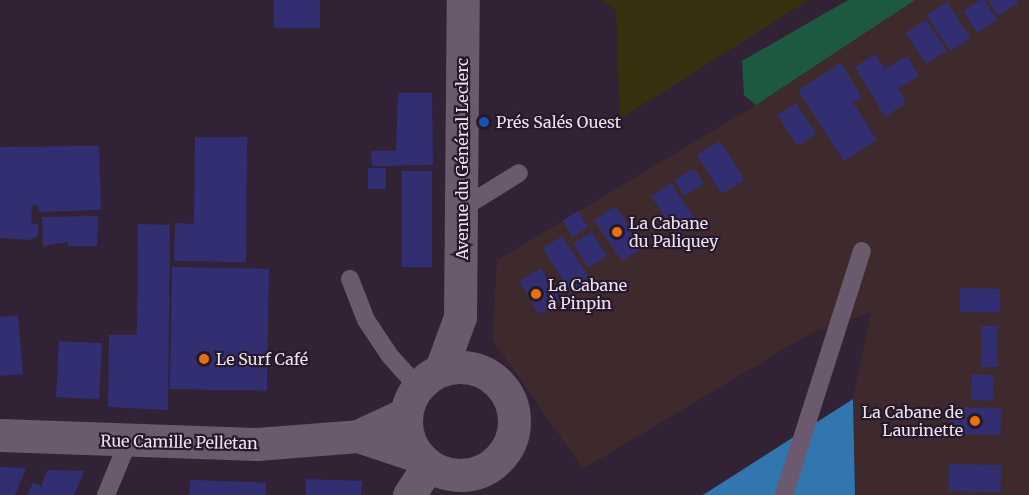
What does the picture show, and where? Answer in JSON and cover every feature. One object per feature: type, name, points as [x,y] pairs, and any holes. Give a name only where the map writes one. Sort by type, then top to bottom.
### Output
[{"type":"main road","name":"Avenue du Général Leclerc","points":[[463,0],[460,317],[489,375]]},
{"type":"main road","name":"Avenue du Général Leclerc","points":[[421,390],[460,317]]},
{"type":"main road","points":[[409,495],[434,472],[470,475],[479,482],[507,448],[514,417],[510,400],[489,375],[473,368],[421,390],[408,436],[434,472]]},
{"type":"main road","name":"Rue Camille Pelletan","points":[[358,436],[421,390]]},
{"type":"main road","name":"Rue Camille Pelletan","points":[[0,435],[128,442],[257,444],[358,436],[434,472]]},
{"type":"lane","points":[[461,209],[519,173]]},
{"type":"lane","points":[[784,495],[862,251]]},
{"type":"lane","points":[[350,279],[366,320],[390,356],[421,390]]},
{"type":"lane","points":[[106,495],[128,442]]},
{"type":"shaded area","points":[[915,0],[1029,0],[1029,495],[855,495],[853,399],[871,312],[809,334],[583,469],[492,339],[497,260],[756,105]]},
{"type":"green space","points":[[848,0],[915,0],[756,105],[744,95],[742,61]]},
{"type":"sand","points":[[600,0],[809,0],[620,119],[616,10]]},
{"type":"water","points":[[853,399],[855,495],[703,495]]},
{"type":"building","points":[[274,0],[320,0],[320,28],[274,28]]},
{"type":"building","points":[[980,0],[984,0],[997,20],[977,33],[963,11]]},
{"type":"building","points":[[988,0],[1017,0],[1018,3],[998,16]]},
{"type":"building","points":[[947,2],[970,38],[950,51],[927,15]]},
{"type":"building","points":[[926,20],[946,51],[926,64],[906,33]]},
{"type":"building","points":[[875,54],[885,69],[907,56],[919,76],[898,89],[906,103],[885,117],[855,67]]},
{"type":"building","points":[[841,63],[862,97],[853,103],[877,140],[844,161],[798,90]]},
{"type":"building","points":[[398,93],[432,93],[433,165],[372,166],[371,151],[396,151]]},
{"type":"building","points":[[796,103],[816,134],[798,146],[778,115]]},
{"type":"building","points":[[195,137],[247,137],[246,262],[174,261],[175,223],[194,224]]},
{"type":"building","points":[[720,141],[744,180],[721,194],[697,155]]},
{"type":"building","points":[[99,146],[101,210],[38,212],[38,206],[32,205],[31,223],[38,224],[38,236],[30,240],[0,238],[0,147]]},
{"type":"building","points":[[368,168],[386,168],[386,189],[368,189]]},
{"type":"building","points":[[694,168],[704,184],[685,196],[674,180]]},
{"type":"building","points":[[402,171],[432,171],[432,267],[402,267]]},
{"type":"building","points":[[671,183],[697,222],[677,235],[651,196]]},
{"type":"building","points":[[615,206],[643,247],[622,261],[594,220]]},
{"type":"building","points":[[578,211],[588,227],[573,237],[563,221]]},
{"type":"building","points":[[98,216],[97,246],[68,246],[68,242],[43,246],[42,217]]},
{"type":"building","points":[[138,224],[170,225],[168,410],[108,407],[109,335],[137,335]]},
{"type":"building","points":[[592,232],[607,256],[588,267],[573,244]]},
{"type":"building","points":[[562,236],[591,280],[572,293],[543,249]]},
{"type":"building","points":[[172,267],[269,269],[267,391],[170,389]]},
{"type":"building","points":[[541,268],[561,300],[539,314],[519,282]]},
{"type":"building","points":[[960,288],[1000,289],[1000,313],[960,312]]},
{"type":"building","points":[[18,315],[23,374],[0,376],[0,317]]},
{"type":"building","points":[[981,326],[998,326],[998,367],[981,367]]},
{"type":"building","points":[[59,341],[102,343],[99,399],[56,397]]},
{"type":"building","points":[[972,374],[994,375],[993,401],[971,400]]},
{"type":"building","name":"La Cabane de Laurinette","points":[[950,407],[1001,408],[1001,435],[950,434]]},
{"type":"building","points":[[949,464],[1001,465],[1001,492],[949,491]]},
{"type":"building","points":[[0,467],[26,468],[15,495],[0,495]]},
{"type":"building","points":[[48,470],[84,471],[74,495],[27,495],[33,483],[41,486]]},
{"type":"building","points":[[306,479],[362,481],[361,495],[306,495]]},
{"type":"building","points":[[190,480],[266,483],[266,495],[189,495]]},
{"type":"place","name":"Prés Salés Ouest","points":[[484,122]]},
{"type":"place","name":"La Cabane du Paliquey","points":[[617,232]]},
{"type":"place","name":"La Cabane à Pinpin","points":[[536,294]]},
{"type":"place","name":"Le Surf Café","points":[[204,359]]},
{"type":"place","name":"La Cabane de Laurinette","points":[[975,421]]}]
